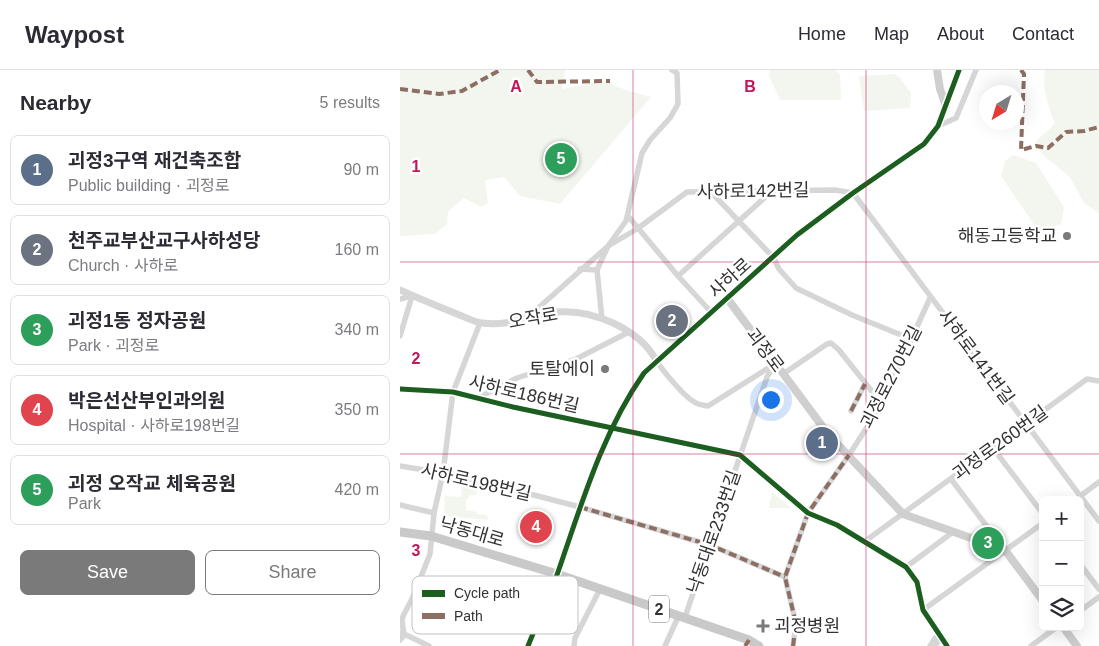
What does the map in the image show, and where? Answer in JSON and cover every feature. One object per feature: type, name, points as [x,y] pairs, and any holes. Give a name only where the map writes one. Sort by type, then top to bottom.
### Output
[{"type":"main road","points":[[937,70],[940,89],[946,106]]},
{"type":"main road","name":"괴정로","points":[[727,298],[828,434],[903,514],[1005,550]]},
{"type":"main road","name":"낙동대로","points":[[400,532],[431,536],[563,576]]},
{"type":"main road","points":[[1005,550],[1039,596]]},
{"type":"main road","name":"낙동대로","points":[[578,581],[682,616],[747,643],[759,646]]},
{"type":"main road","points":[[1065,631],[1077,646]]},
{"type":"street","points":[[602,319],[597,270],[608,246],[628,216],[642,153],[650,140],[670,118],[678,104],[677,74],[672,70]]},
{"type":"street","name":"사하로","points":[[557,574],[580,507],[611,427],[644,373],[656,360],[803,230],[853,193],[919,149],[938,126],[959,70]]},
{"type":"street","points":[[938,126],[956,118],[976,70]]},
{"type":"street","name":"사하로142번길","points":[[608,246],[637,229],[687,192],[835,190],[853,193]]},
{"type":"street","points":[[678,276],[772,191]]},
{"type":"street","points":[[710,192],[773,258],[779,269],[796,288],[852,315],[912,339]]},
{"type":"street","name":"사하로141번길","points":[[853,193],[1026,424],[1077,496]]},
{"type":"street","points":[[628,216],[637,229],[711,312]]},
{"type":"street","points":[[524,320],[608,246]]},
{"type":"street","points":[[580,269],[597,270]]},
{"type":"street","name":"오작로","points":[[400,290],[480,323],[504,324],[557,312],[580,313],[602,319],[629,332],[650,349],[656,360]]},
{"type":"street","points":[[400,299],[412,296]]},
{"type":"street","points":[[400,336],[412,296]]},
{"type":"street","name":"괴정로270번길","points":[[784,577],[808,513],[882,404],[930,298]]},
{"type":"street","points":[[421,576],[430,554],[434,513],[443,473],[453,392],[480,323]]},
{"type":"street","points":[[478,398],[517,378],[576,359],[629,332]]},
{"type":"street","points":[[784,374],[831,343],[839,350],[882,404]]},
{"type":"street","points":[[656,360],[662,369],[696,404],[708,406],[751,377],[775,364]]},
{"type":"street","name":"낙동대로233번길","points":[[665,646],[682,616],[710,545],[767,377],[775,364]]},
{"type":"street","name":"괴정로260번길","points":[[903,514],[1088,379],[1099,381]]},
{"type":"street","points":[[851,411],[865,384]]},
{"type":"street","name":"사하로186번길","points":[[400,390],[453,392],[513,407],[740,455]]},
{"type":"street","points":[[993,448],[1039,509]]},
{"type":"street","points":[[740,455],[808,513],[837,525],[906,567],[917,582],[923,610],[948,646]]},
{"type":"street","name":"사하로198번길","points":[[400,466],[483,482],[580,507],[710,545],[784,577]]},
{"type":"street","points":[[951,479],[1005,550]]},
{"type":"street","points":[[1081,496],[1099,482]]},
{"type":"street","points":[[400,505],[434,513]]},
{"type":"street","name":"사하로141번길","points":[[1084,505],[1099,521]]},
{"type":"street","points":[[864,542],[903,514]]},
{"type":"street","points":[[923,610],[1039,526]]},
{"type":"street","points":[[906,567],[953,532]]},
{"type":"street","points":[[1084,569],[1099,589]]},
{"type":"street","points":[[784,577],[796,624],[793,646]]},
{"type":"street","points":[[578,630],[600,589]]},
{"type":"street","points":[[412,596],[403,616],[401,636],[429,646]]},
{"type":"street","points":[[1084,608],[1099,597]]},
{"type":"street","points":[[1031,646],[1052,631]]},
{"type":"street","name":"사하로","points":[[528,646],[533,634]]},
{"type":"street","points":[[574,646],[576,634]]},
{"type":"street","points":[[930,646],[939,635]]},
{"type":"street","points":[[935,646],[939,635]]},
{"type":"shaded area","points":[[400,70],[565,70],[562,89],[603,81],[651,97],[560,204],[520,196],[504,177],[485,180],[488,203],[481,207],[464,198],[448,211],[447,224],[435,234],[400,236]]},
{"type":"shaded area","points":[[770,70],[835,70],[840,74],[841,98],[839,100],[780,100],[769,76]]},
{"type":"shaded area","points":[[1045,70],[1099,70],[1099,213],[1084,203],[1070,177],[1044,156],[1035,142],[1055,124],[1046,97],[1044,84]]},
{"type":"shaded area","points":[[895,74],[911,93],[910,108],[864,111],[859,76]]},
{"type":"shaded area","points":[[1013,155],[1036,163],[1064,207],[1061,224],[1039,232],[1001,176],[1005,161]]},
{"type":"shaded area","points":[[482,483],[482,488],[477,491],[476,495],[471,495],[466,500],[466,510],[487,515],[488,520],[444,516],[445,496],[461,497],[462,486]]},
{"type":"shaded area","points":[[772,492],[790,507],[790,508],[769,508]]},
{"type":"shaded area","points":[[982,526],[1000,550],[965,537]]},
{"type":"marked path","points":[[400,89],[439,94],[462,91],[500,70]]},
{"type":"marked path","points":[[528,70],[537,82],[610,81]]},
{"type":"marked path","points":[[1021,70],[1024,74],[1021,150],[1036,146],[1048,148],[1066,132],[1084,131],[1099,127]]},
{"type":"marked path","points":[[851,411],[865,384]]},
{"type":"marked path","points":[[793,646],[796,624],[785,577],[808,513],[849,455]]},
{"type":"marked path","points":[[580,507],[710,545],[785,577]]},
{"type":"marked path","points":[[745,646],[749,640]]},
{"type":"cycle path","points":[[557,576],[594,469],[616,420],[644,373],[797,235],[853,193],[924,144],[938,126],[959,70]]},
{"type":"cycle path","points":[[400,389],[453,392],[513,407],[740,455],[808,513],[837,525],[906,567],[917,582],[923,610],[947,646]]},
{"type":"cycle path","points":[[528,646],[533,634]]},
{"type":"place","name":"괴정 오작교 체육공원","points":[[561,159]]},
{"type":"place","name":"해동고등학교","points":[[1067,236]]},
{"type":"place","name":"천주교부산교구사하성당","points":[[672,321]]},
{"type":"place","name":"토탈에이","points":[[605,369]]},
{"type":"place","name":"괴정3구역 재건축조합","points":[[822,443]]},
{"type":"place","name":"박은선산부인과의원","points":[[536,527]]},
{"type":"place","name":"괴정1동 정자공원","points":[[988,543]]},
{"type":"place","name":"괴정병원","points":[[763,626]]}]
